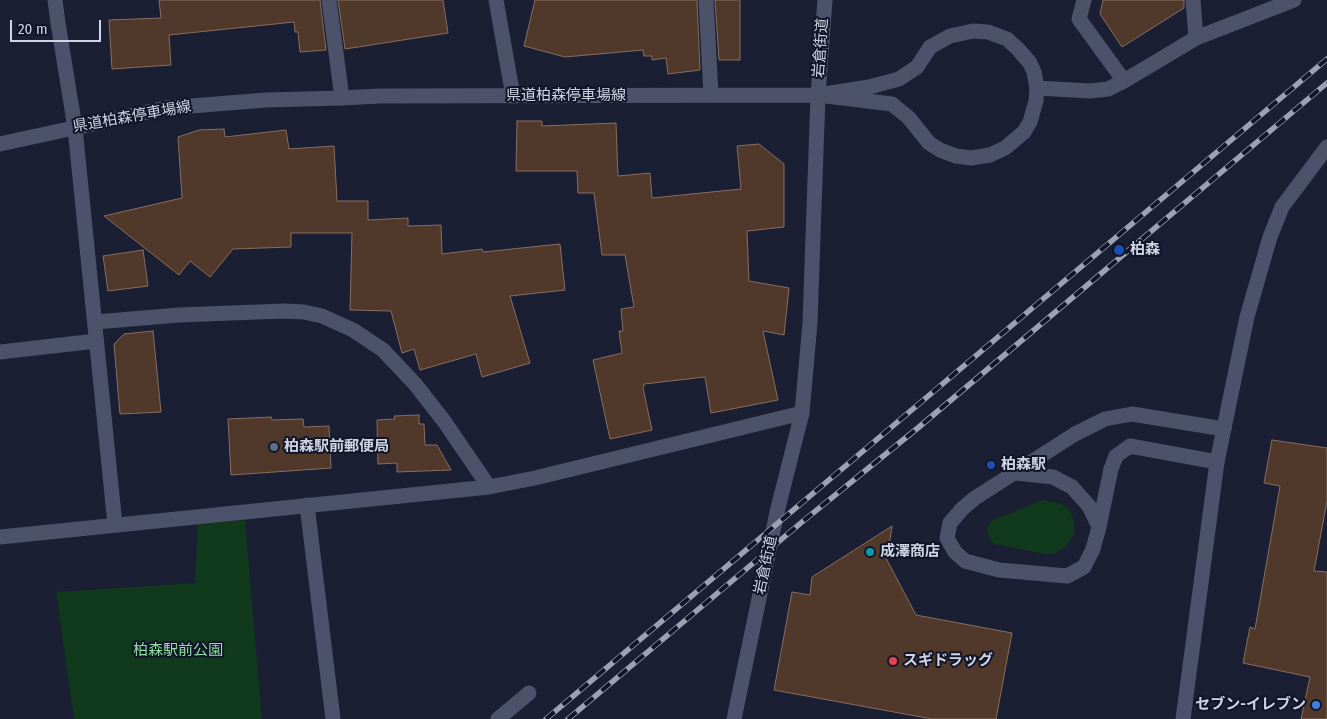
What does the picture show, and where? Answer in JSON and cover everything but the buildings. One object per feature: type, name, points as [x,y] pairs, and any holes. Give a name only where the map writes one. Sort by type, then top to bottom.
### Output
[{"type":"street","points":[[55,0],[75,128],[115,525]]},
{"type":"street","points":[[329,0],[342,98]]},
{"type":"street","points":[[496,0],[512,96]]},
{"type":"street","points":[[706,0],[711,95]]},
{"type":"street","name":"岩倉街道","points":[[818,95],[825,0]]},
{"type":"street","points":[[1084,0],[1079,19],[1124,81]]},
{"type":"street","points":[[1193,0],[1196,38]]},
{"type":"street","points":[[1037,88],[1090,91],[1108,89],[1196,38],[1294,0]]},
{"type":"street","points":[[973,31],[988,32],[1007,39],[1030,63],[1037,88],[1036,101],[1030,122],[1017,139],[1005,148],[990,155],[971,158],[956,156],[930,143],[909,118],[892,104],[818,95],[868,87],[899,79],[917,67],[930,47],[950,36],[973,31]]},
{"type":"street","points":[[0,537],[489,487],[535,478],[802,413],[813,257],[818,95]]},
{"type":"street","name":"県道柏森停車場線","points":[[0,144],[166,108],[266,100],[380,96],[818,95]]},
{"type":"street","points":[[1183,719],[1217,462],[1247,317],[1270,236],[1282,208],[1327,146]]},
{"type":"street","points":[[95,322],[179,314],[284,311],[304,312],[322,316],[353,330],[383,350],[415,384],[444,421],[489,487]]},
{"type":"street","points":[[0,352],[96,341]]},
{"type":"street","name":"岩倉街道","points":[[734,719],[777,512],[802,413]]},
{"type":"street","points":[[1217,462],[1130,446],[1116,456],[1111,470],[1093,550],[1084,567],[1067,576],[999,570],[965,561],[954,552],[947,538],[950,523],[975,498],[1075,434],[1105,419],[1132,414],[1224,429]]},
{"type":"street","points":[[1016,473],[1053,477],[1072,487],[1089,506],[1099,527]]},
{"type":"street","points":[[307,505],[333,719]]},
{"type":"street","points":[[498,719],[529,693]]},
{"type":"green space","points":[[1043,500],[1059,503],[1071,513],[1074,521],[1074,534],[1066,547],[1053,554],[1045,554],[995,544],[990,540],[987,529],[991,521]]},
{"type":"green space","name":"柏森駅前公園","points":[[245,520],[262,719],[74,719],[56,592],[195,583],[198,524]]},
{"type":"railway","points":[[546,719],[1327,59]]},
{"type":"railway","points":[[568,719],[802,522],[919,427],[1327,83]]},
{"type":"place","name":"柏森","points":[[1119,250]]},
{"type":"place","name":"柏森駅前郵便局","points":[[274,447]]},
{"type":"place","name":"柏森駅","points":[[991,465]]},
{"type":"place","name":"成澤商店","points":[[870,552]]},
{"type":"place","name":"スギドラッグ","points":[[893,661]]},
{"type":"place","name":"セブン-イレブン","points":[[1316,705]]}]
